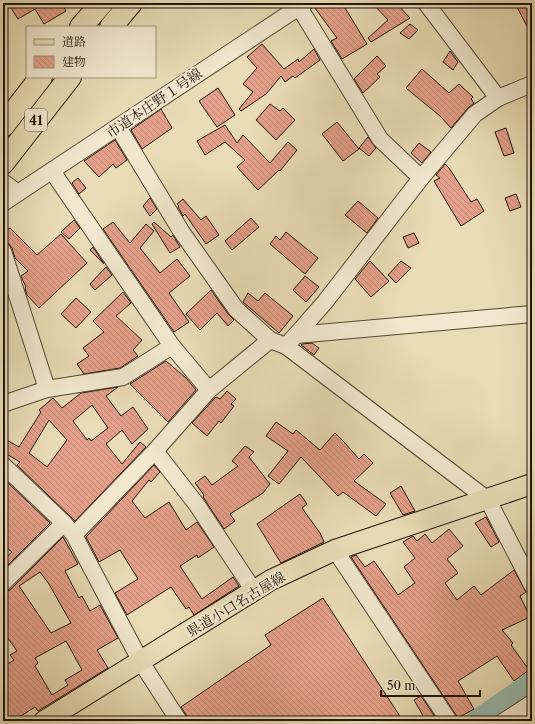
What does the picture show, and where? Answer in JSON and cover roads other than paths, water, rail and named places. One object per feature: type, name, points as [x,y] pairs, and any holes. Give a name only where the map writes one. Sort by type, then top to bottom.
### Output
[{"type":"highway","points":[[83,26],[102,3]]},
{"type":"highway","points":[[112,26],[131,3]]},
{"type":"highway","name":"41","points":[[3,126],[40,78]]},
{"type":"highway","name":"41","points":[[3,163],[69,78]]},
{"type":"main road","name":"県道小口名古屋線","points":[[44,721],[271,580],[335,550],[532,484]]},
{"type":"street","points":[[426,3],[498,98]]},
{"type":"street","points":[[302,5],[380,139],[421,178]]},
{"type":"street","name":"市道本庄野１号線","points":[[3,203],[302,5]]},
{"type":"street","points":[[291,340],[324,302],[421,178],[474,114],[498,98],[532,84]]},
{"type":"street","points":[[118,126],[180,231],[231,303],[270,340]]},
{"type":"street","points":[[52,171],[172,346],[209,390]]},
{"type":"street","points":[[3,182],[18,193]]},
{"type":"street","points":[[3,251],[47,389]]},
{"type":"street","points":[[3,583],[69,529],[155,451],[209,390],[270,340],[291,340],[532,314]]},
{"type":"street","points":[[291,340],[488,500],[532,585]]},
{"type":"street","points":[[3,404],[47,389],[123,377],[172,346]]},
{"type":"street","points":[[155,451],[197,505],[254,591]]},
{"type":"street","points":[[4,468],[69,529],[141,662],[179,721]]},
{"type":"street","points":[[335,550],[449,721]]},
{"type":"street","points":[[504,721],[532,703]]},
{"type":"waterway","points":[[478,721],[532,684]]}]
